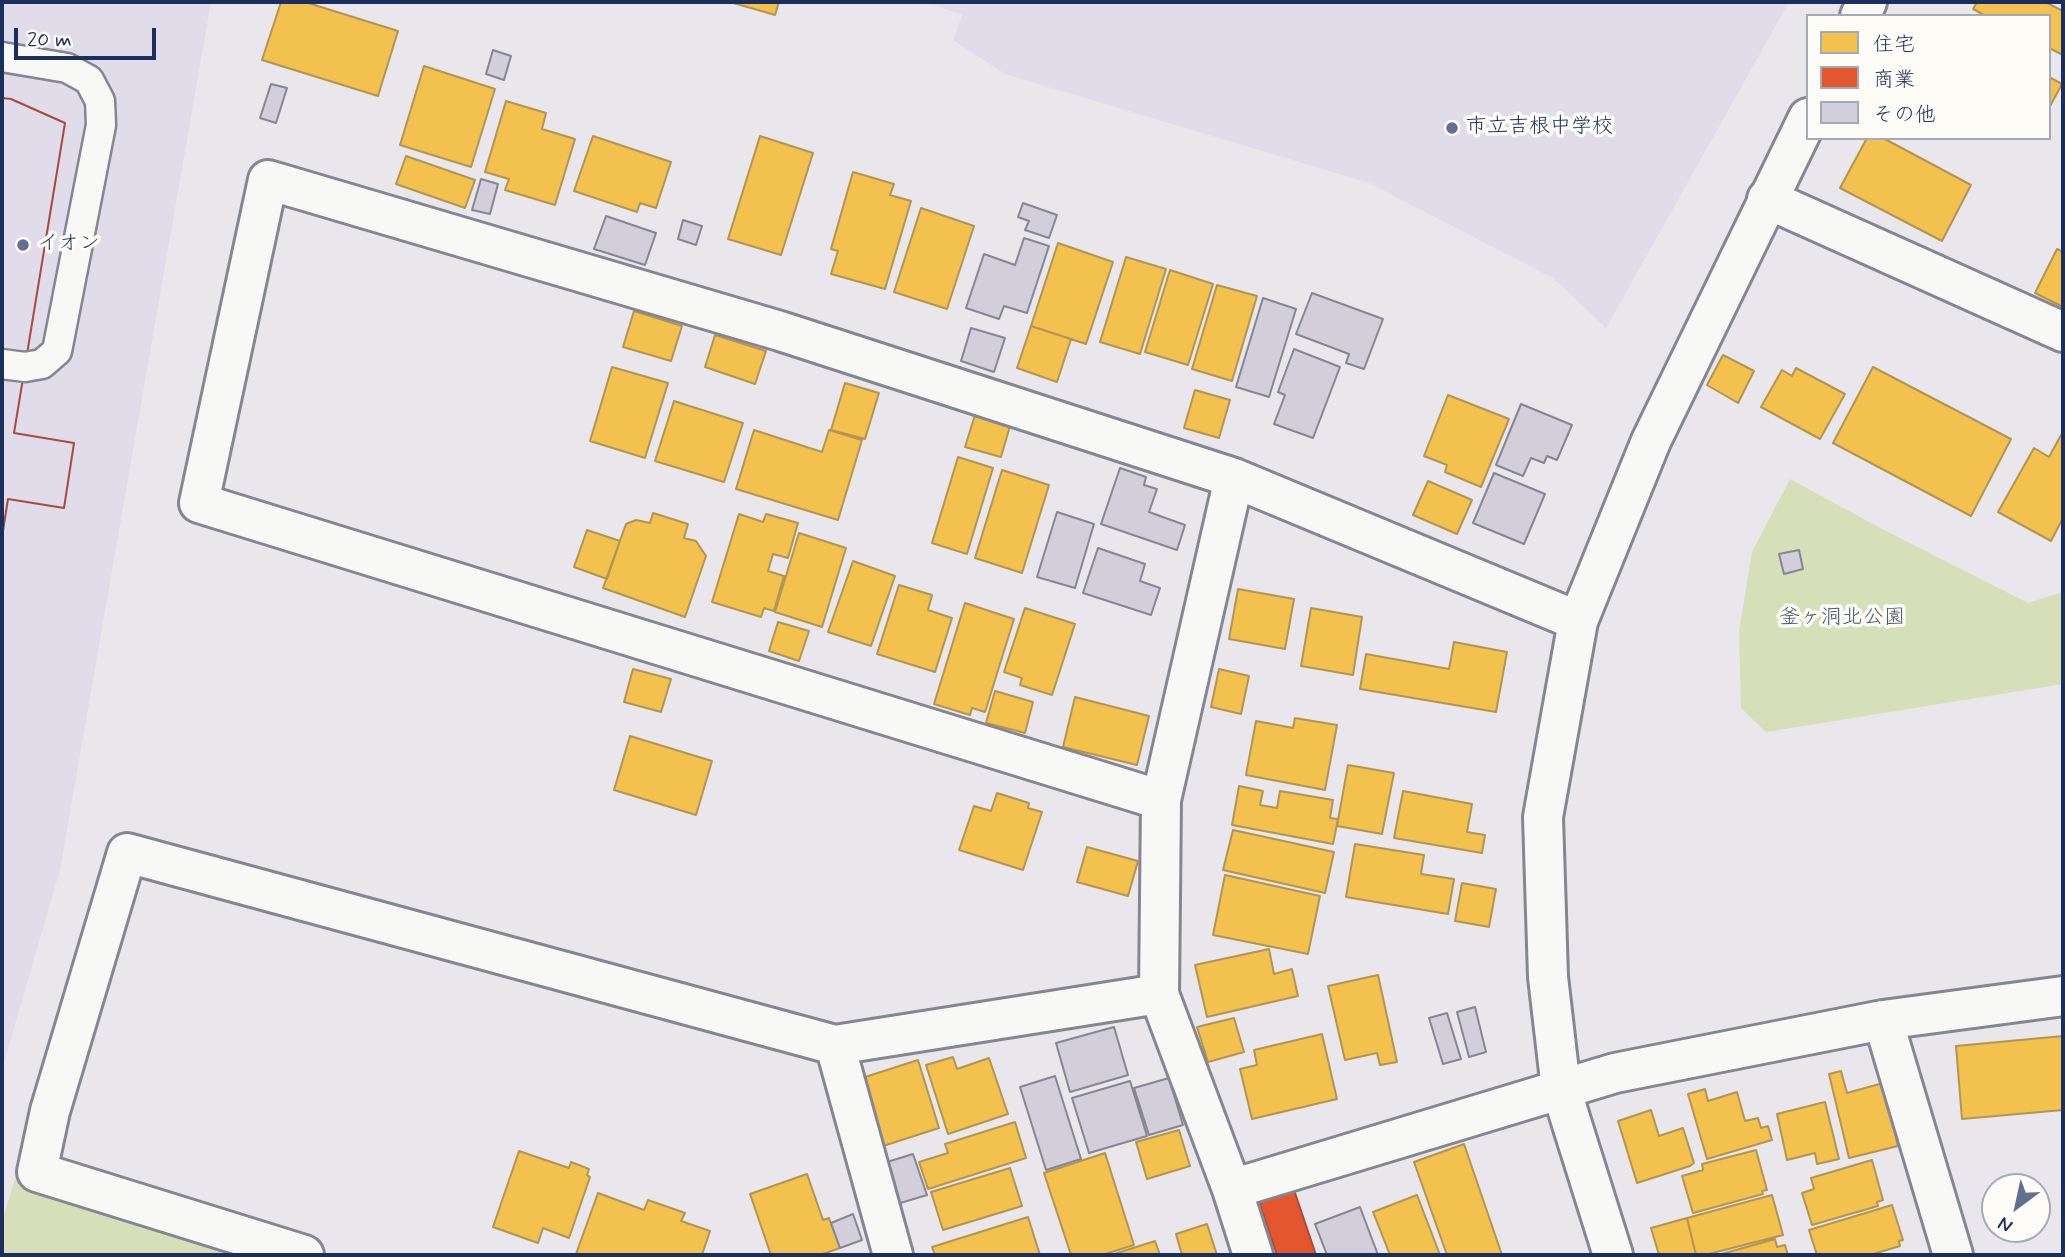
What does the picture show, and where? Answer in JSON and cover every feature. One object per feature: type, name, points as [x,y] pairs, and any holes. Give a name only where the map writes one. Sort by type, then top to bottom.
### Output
[{"type":"street","points":[[1613,1255],[1560,1089],[1548,977],[1543,817],[1578,621],[1651,441],[1806,122]]},
{"type":"street","points":[[1161,800],[199,503],[268,180],[780,331],[1234,478],[1578,621]]},
{"type":"street","points":[[1767,199],[2063,332]]},
{"type":"street","points":[[1234,478],[1161,800],[1159,994],[1232,1189],[1253,1255]]},
{"type":"street","points":[[304,1255],[37,1172],[50,1111],[127,852],[835,1045],[1159,994]]},
{"type":"street","points":[[1232,1189],[1615,1073],[1883,1020],[2063,996]]},
{"type":"street","points":[[1883,1020],[1952,1255]]},
{"type":"street","points":[[835,1045],[893,1255]]},
{"type":"lane","points":[[2,57],[67,68],[89,80],[100,101],[102,125],[57,351],[42,364],[13,365]]},
{"type":"shaded area","points":[[2,2],[211,2],[60,870],[2,1069]]},
{"type":"shaded area","name":"市立吉根中学校","points":[[927,2],[1789,2],[1606,328],[1553,278],[1369,183],[1005,74],[953,40],[962,15]]},
{"type":"green space","name":"釜ヶ洞北公園","points":[[1790,479],[2028,603],[2063,592],[2063,684],[1766,732],[1741,708],[1739,632],[1752,552]]},
{"type":"green space","points":[[17,1173],[229,1242],[235,1255],[2,1255],[2,1221]]},
{"type":"building: 住宅","points":[[281,2],[305,2],[398,31],[378,96],[262,60]]},
{"type":"building: 住宅","points":[[730,2],[779,2],[775,15]]},
{"type":"building: 住宅","points":[[1977,2],[2045,2],[2063,11],[2063,55],[2051,49],[2051,14],[1982,14],[1973,9]]},
{"type":"building: 住宅","points":[[424,66],[495,89],[471,167],[400,145]]},
{"type":"building: 住宅","points":[[2051,78],[2062,84],[2051,104]]},
{"type":"building: 住宅","points":[[506,101],[546,113],[542,129],[575,139],[555,205],[505,190],[509,179],[485,172]]},
{"type":"building: 住宅","points":[[593,136],[671,162],[656,208],[640,203],[637,212],[574,191]]},
{"type":"building: 住宅","points":[[760,136],[813,153],[781,255],[728,239]]},
{"type":"building: 住宅","points":[[1866,140],[1887,140],[1971,185],[1942,241],[1840,188]]},
{"type":"building: 住宅","points":[[406,156],[475,180],[465,208],[396,184]]},
{"type":"building: 住宅","points":[[853,172],[894,184],[890,195],[911,201],[885,289],[831,274],[838,251],[831,249]]},
{"type":"building: 住宅","points":[[921,208],[974,226],[947,309],[894,292]]},
{"type":"building: 住宅","points":[[1058,243],[1113,262],[1086,344],[1031,326]]},
{"type":"building: 住宅","points":[[2057,249],[2063,252],[2063,307],[2035,293]]},
{"type":"building: 住宅","points":[[1126,257],[1166,269],[1140,354],[1100,342]]},
{"type":"building: 住宅","points":[[1170,270],[1213,284],[1188,365],[1145,352]]},
{"type":"building: 住宅","points":[[1217,285],[1257,296],[1232,381],[1192,369]]},
{"type":"building: 住宅","points":[[634,311],[682,326],[671,361],[623,347]]},
{"type":"building: 住宅","points":[[1031,326],[1071,339],[1057,382],[1017,368]]},
{"type":"building: 住宅","points":[[715,335],[766,351],[755,384],[705,367]]},
{"type":"building: 住宅","points":[[1723,355],[1754,371],[1738,403],[1707,385]]},
{"type":"building: 住宅","points":[[612,367],[668,383],[645,458],[590,441]]},
{"type":"building: 住宅","points":[[1873,367],[2011,439],[1971,516],[1833,443]]},
{"type":"building: 住宅","points":[[1796,368],[1845,394],[1820,439],[1761,407],[1782,370],[1792,376]]},
{"type":"building: 住宅","points":[[845,383],[879,393],[865,439],[831,430]]},
{"type":"building: 住宅","points":[[1195,390],[1230,400],[1219,438],[1184,428]]},
{"type":"building: 住宅","points":[[1448,395],[1509,419],[1481,487],[1445,472],[1447,465],[1424,456]]},
{"type":"building: 住宅","points":[[674,401],[743,423],[724,482],[655,461]]},
{"type":"building: 住宅","points":[[975,415],[1010,426],[1001,457],[965,447]]},
{"type":"building: 住宅","points":[[754,430],[822,452],[829,430],[862,440],[838,520],[736,489]]},
{"type":"building: 住宅","points":[[2061,435],[2063,518],[2051,541],[1998,512],[2034,448],[2049,457]]},
{"type":"building: 住宅","points":[[958,457],[993,468],[967,554],[932,543]]},
{"type":"building: 住宅","points":[[1002,470],[1049,485],[1022,573],[975,558]]},
{"type":"building: 住宅","points":[[1428,481],[1472,500],[1457,534],[1413,515]]},
{"type":"building: 住宅","points":[[653,513],[688,524],[684,538],[696,541],[706,556],[685,617],[603,588],[626,524],[636,520],[650,523]]},
{"type":"building: 住宅","points":[[739,514],[763,522],[766,514],[798,523],[788,558],[773,554],[768,571],[784,576],[774,611],[764,608],[761,617],[712,602]]},
{"type":"building: 住宅","points":[[587,530],[620,541],[607,579],[574,567]]},
{"type":"building: 住宅","points":[[799,533],[846,548],[822,627],[775,612]]},
{"type":"building: 住宅","points":[[853,561],[895,576],[871,646],[828,632]]},
{"type":"building: 住宅","points":[[899,585],[932,595],[928,610],[952,618],[935,672],[877,654]]},
{"type":"building: 住宅","points":[[1238,589],[1294,599],[1285,649],[1229,639]]},
{"type":"building: 住宅","points":[[965,603],[1014,619],[985,712],[972,708],[970,715],[934,704]]},
{"type":"building: 住宅","points":[[1025,608],[1075,624],[1052,695],[1020,685],[1022,678],[1004,672]]},
{"type":"building: 住宅","points":[[1311,608],[1362,617],[1353,675],[1301,666]]},
{"type":"building: 住宅","points":[[778,622],[809,631],[799,661],[769,651]]},
{"type":"building: 住宅","points":[[1454,642],[1507,652],[1496,712],[1360,689],[1366,654],[1449,669]]},
{"type":"building: 住宅","points":[[633,669],[671,679],[661,712],[624,702]]},
{"type":"building: 住宅","points":[[1219,669],[1249,676],[1241,714],[1211,707]]},
{"type":"building: 住宅","points":[[995,691],[1033,702],[1025,733],[986,723]]},
{"type":"building: 住宅","points":[[1075,697],[1149,716],[1137,765],[1063,747]]},
{"type":"building: 住宅","points":[[1295,718],[1337,725],[1325,790],[1246,775],[1256,721],[1293,728]]},
{"type":"building: 住宅","points":[[630,736],[712,761],[696,815],[614,790]]},
{"type":"building: 住宅","points":[[1348,765],[1394,773],[1382,834],[1337,826]]},
{"type":"building: 住宅","points":[[1239,786],[1263,791],[1260,805],[1277,808],[1280,791],[1333,800],[1330,818],[1338,819],[1333,844],[1232,825]]},
{"type":"building: 住宅","points":[[1403,791],[1472,804],[1467,832],[1485,835],[1482,853],[1394,838]]},
{"type":"building: 住宅","points":[[997,793],[1029,803],[1028,808],[1042,812],[1023,870],[959,850],[974,806],[991,811]]},
{"type":"building: 住宅","points":[[1233,830],[1334,852],[1325,893],[1223,870]]},
{"type":"building: 住宅","points":[[1355,844],[1424,855],[1421,874],[1454,879],[1448,914],[1346,897]]},
{"type":"building: 住宅","points":[[1087,847],[1138,861],[1128,896],[1077,882]]},
{"type":"building: 住宅","points":[[1225,875],[1320,896],[1308,954],[1213,935]]},
{"type":"building: 住宅","points":[[1462,883],[1496,889],[1489,927],[1455,921]]},
{"type":"building: 住宅","points":[[1269,949],[1274,974],[1292,969],[1298,996],[1207,1017],[1195,965]]},
{"type":"building: 住宅","points":[[1378,975],[1397,1062],[1380,1065],[1377,1053],[1345,1060],[1328,986]]},
{"type":"building: 住宅","points":[[1234,1018],[1244,1052],[1208,1062],[1197,1027]]},
{"type":"building: 住宅","points":[[1322,1034],[1337,1099],[1252,1119],[1240,1069],[1257,1065],[1254,1050]]},
{"type":"building: 住宅","points":[[2063,1036],[2063,1110],[1962,1119],[1956,1046]]},
{"type":"building: 住宅","points":[[953,1057],[957,1069],[989,1058],[1008,1114],[948,1134],[926,1065]]},
{"type":"building: 住宅","points":[[918,1060],[939,1128],[880,1147],[859,1079]]},
{"type":"building: 住宅","points":[[1841,1071],[1847,1093],[1883,1083],[1898,1146],[1849,1158],[1829,1074]]},
{"type":"building: 住宅","points":[[1705,1089],[1708,1101],[1737,1092],[1745,1121],[1758,1118],[1761,1128],[1768,1126],[1772,1140],[1707,1159],[1688,1094]]},
{"type":"building: 住宅","points":[[1825,1102],[1839,1159],[1817,1164],[1815,1153],[1787,1160],[1777,1114]]},
{"type":"building: 住宅","points":[[1651,1110],[1659,1136],[1683,1128],[1694,1163],[1637,1183],[1618,1121]]},
{"type":"building: 住宅","points":[[1015,1122],[1026,1158],[928,1189],[919,1162],[948,1153],[945,1144]]},
{"type":"building: 住宅","points":[[1179,1130],[1190,1166],[1147,1179],[1136,1142]]},
{"type":"building: 住宅","points":[[1464,1144],[1502,1255],[1447,1255],[1414,1162]]},
{"type":"building: 住宅","points":[[1756,1150],[1767,1190],[1762,1191],[1763,1194],[1693,1213],[1682,1176],[1703,1170],[1702,1164]]},
{"type":"building: 住宅","points":[[519,1151],[569,1168],[571,1162],[589,1169],[587,1175],[590,1177],[569,1238],[543,1228],[538,1243],[493,1227]]},
{"type":"building: 住宅","points":[[1105,1153],[1134,1245],[1102,1255],[1071,1255],[1044,1173]]},
{"type":"building: 住宅","points":[[1872,1160],[1883,1200],[1877,1202],[1878,1206],[1812,1225],[1802,1193],[1814,1189],[1811,1178]]},
{"type":"building: 住宅","points":[[1010,1168],[1022,1206],[943,1230],[931,1192]]},
{"type":"building: 住宅","points":[[807,1174],[823,1220],[829,1218],[840,1248],[820,1255],[771,1255],[750,1194]]},
{"type":"building: 住宅","points":[[598,1193],[644,1210],[648,1200],[685,1213],[681,1221],[710,1231],[702,1255],[576,1254]]},
{"type":"building: 住宅","points":[[1417,1195],[1440,1255],[1390,1255],[1373,1212]]},
{"type":"building: 住宅","points":[[1772,1195],[1783,1235],[1696,1255],[1687,1218]]},
{"type":"building: 住宅","points":[[1892,1205],[1903,1240],[1899,1241],[1900,1246],[1870,1255],[1817,1255],[1809,1230]]},
{"type":"building: 住宅","points":[[1028,1217],[1040,1255],[935,1255],[932,1247]]},
{"type":"building: 住宅","points":[[1687,1218],[1696,1255],[1659,1255],[1651,1228]]},
{"type":"building: 住宅","points":[[1207,1224],[1217,1255],[1182,1255],[1176,1234]]},
{"type":"building: 住宅","points":[[1775,1239],[1777,1247],[1785,1245],[1788,1255],[1718,1255]]},
{"type":"building: 住宅","points":[[1155,1241],[1160,1255],[1111,1255]]},
{"type":"building: 商業","name":"イオン","points":[[2,98],[11,99],[65,123],[14,433],[74,443],[64,508],[8,499],[2,537]]},
{"type":"building: 商業","name":"イオン","points":[[2,98],[11,99],[65,123],[14,433],[74,443],[64,508],[8,499],[2,537]]},
{"type":"building: 商業","points":[[1294,1190],[1316,1255],[1277,1255],[1259,1202]]},
{"type":"building: その他","points":[[493,50],[511,56],[504,80],[486,74]]},
{"type":"building: その他","points":[[271,84],[287,88],[276,123],[260,118]]},
{"type":"building: その他","points":[[481,179],[498,184],[490,214],[472,210]]},
{"type":"building: その他","points":[[1023,203],[1057,215],[1049,238],[1025,230],[1029,221],[1018,217]]},
{"type":"building: その他","points":[[606,216],[656,233],[645,265],[594,249]]},
{"type":"building: その他","points":[[683,220],[702,226],[696,245],[678,239]]},
{"type":"building: その他","points":[[1024,238],[1049,246],[1027,313],[1004,306],[999,319],[966,308],[984,254],[1015,265]]},
{"type":"building: その他","points":[[1312,293],[1383,319],[1364,369],[1346,363],[1349,354],[1296,334]]},
{"type":"building: その他","points":[[1263,298],[1296,309],[1269,397],[1236,387]]},
{"type":"building: その他","points":[[971,328],[1005,338],[994,372],[961,361]]},
{"type":"building: その他","points":[[1294,349],[1340,367],[1313,438],[1274,424],[1285,395],[1278,392]]},
{"type":"building: その他","points":[[1521,404],[1572,425],[1557,460],[1547,456],[1544,463],[1531,458],[1523,476],[1496,465]]},
{"type":"building: その他","points":[[1120,468],[1146,477],[1144,485],[1157,489],[1149,512],[1185,525],[1177,550],[1101,524]]},
{"type":"building: その他","points":[[1494,473],[1545,494],[1524,544],[1473,523]]},
{"type":"building: その他","points":[[1057,512],[1094,524],[1075,588],[1037,577]]},
{"type":"building: その他","points":[[1098,548],[1145,564],[1140,581],[1160,588],[1151,615],[1083,593]]},
{"type":"building: その他","points":[[1799,550],[1803,569],[1784,574],[1779,554]]},
{"type":"building: その他","points":[[1475,1007],[1486,1052],[1469,1057],[1457,1012]]},
{"type":"building: その他","points":[[1447,1013],[1461,1059],[1443,1064],[1429,1018]]},
{"type":"building: その他","points":[[1114,1027],[1128,1075],[1070,1092],[1056,1043]]},
{"type":"building: その他","points":[[1055,1076],[1081,1159],[1046,1170],[1020,1087]]},
{"type":"building: その他","points":[[1169,1078],[1183,1125],[1149,1135],[1134,1088]]},
{"type":"building: その他","points":[[1130,1081],[1147,1136],[1089,1153],[1072,1098]]},
{"type":"building: その他","points":[[913,1154],[927,1195],[897,1204],[884,1163]]},
{"type":"building: その他","points":[[1360,1207],[1378,1255],[1327,1255],[1315,1224]]},
{"type":"building: その他","points":[[853,1214],[862,1240],[840,1248],[831,1223]]},
{"type":"place","name":"市立吉根中学校","points":[[1452,128]]},
{"type":"place","name":"イオン","points":[[23,245]]}]
